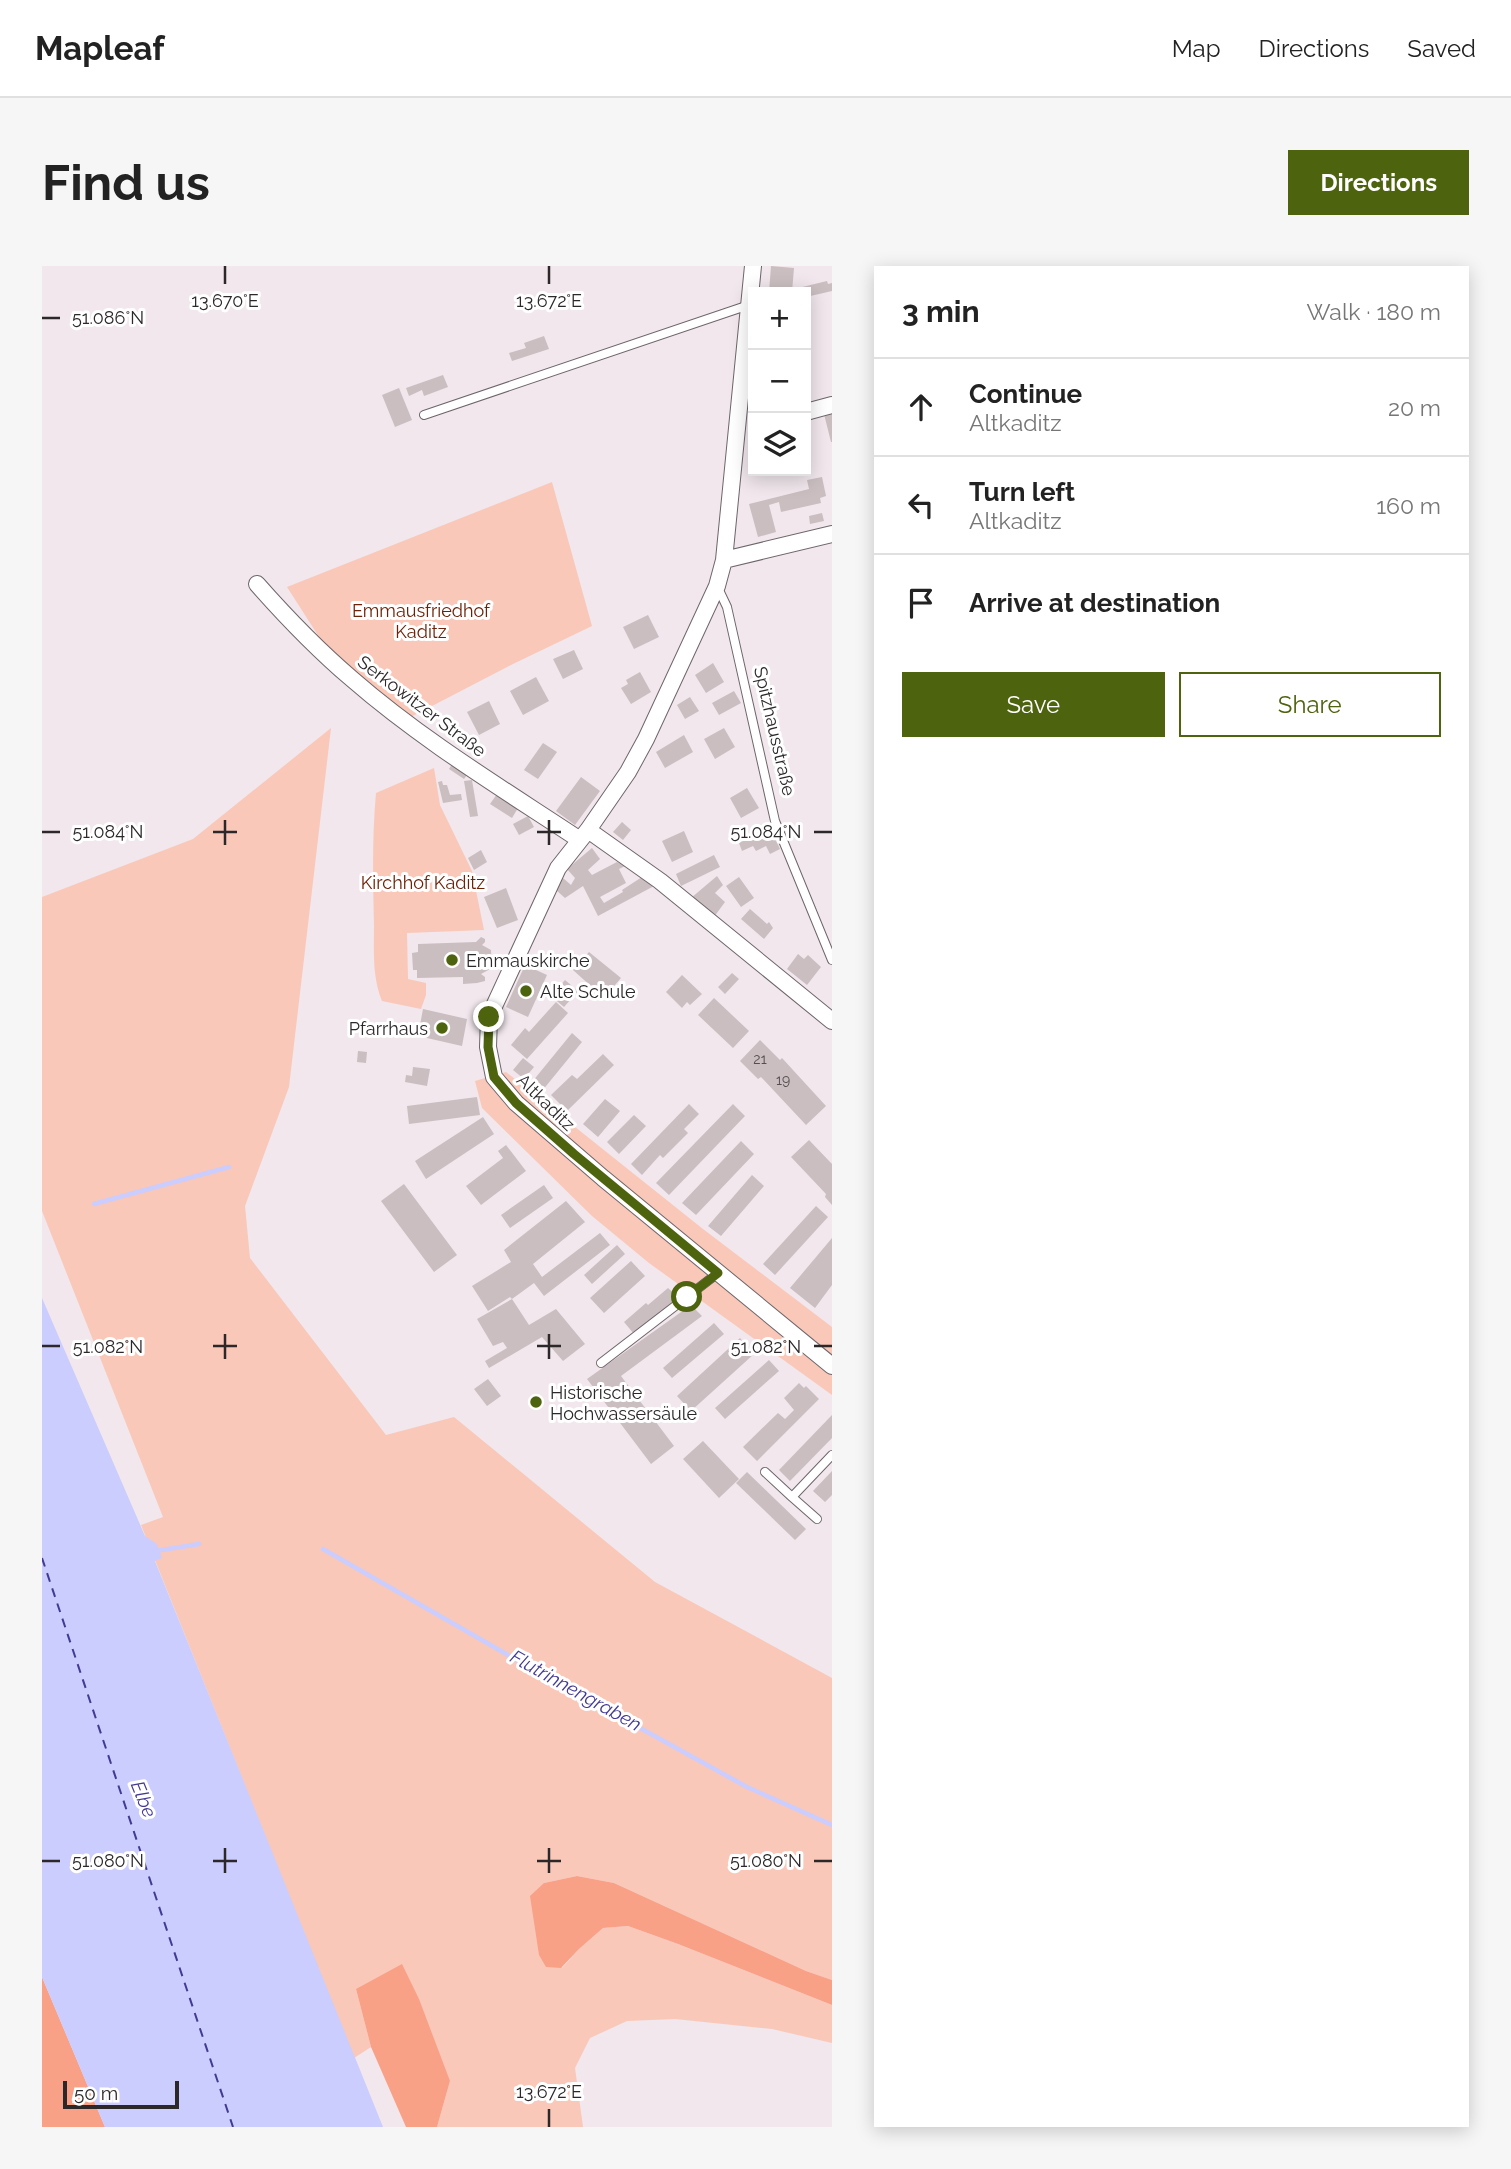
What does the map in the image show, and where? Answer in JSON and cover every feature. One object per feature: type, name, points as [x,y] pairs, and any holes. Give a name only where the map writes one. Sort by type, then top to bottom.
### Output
[{"type":"street","points":[[750,287],[752,266]]},
{"type":"street","points":[[584,835],[628,772],[646,739],[717,586],[746,420],[748,343]]},
{"type":"street","points":[[811,411],[832,405]]},
{"type":"street","points":[[723,560],[832,534]]},
{"type":"street","name":"Serkowitzer Straße","points":[[257,584],[288,619],[351,679],[446,752],[660,881],[832,1021]]},
{"type":"street","name":"Altkaditz","points":[[584,835],[558,868],[489,1017],[488,1047],[494,1077],[516,1103],[559,1142],[832,1366]]},
{"type":"lane","points":[[424,415],[748,305]]},
{"type":"lane","name":"Spitzhausstraße","points":[[717,586],[727,607],[775,821],[832,960]]},
{"type":"lane","points":[[601,1363],[718,1273]]},
{"type":"lane","points":[[792,1497],[832,1455]]},
{"type":"lane","points":[[765,1472],[817,1519]]},
{"type":"green space","name":"Emmausfriedhof Kaditz","points":[[552,482],[592,626],[407,719],[321,640],[287,587]]},
{"type":"green space","points":[[331,728],[289,1087],[245,1206],[250,1258],[386,1435],[454,1417],[655,1582],[832,1678],[832,1980],[806,1971],[614,1883],[577,1876],[544,1883],[562,1968],[603,1928],[628,1926],[832,2005],[832,2043],[772,2029],[675,2019],[627,2021],[590,2038],[575,2068],[583,2127],[437,2127],[450,2081],[356,1989],[371,2047],[354,2058],[141,1525],[163,1517],[42,1211],[42,897],[193,839]]},
{"type":"green space","name":"Kirchhof Kaditz","points":[[434,768],[440,805],[472,871],[484,930],[407,933],[408,979],[426,983],[426,995],[421,1009],[382,1001],[377,983],[374,954],[375,809],[376,793]]},
{"type":"green space","points":[[506,1072],[703,1229],[832,1327],[832,1395],[649,1263],[592,1216],[482,1108],[475,1081]]},
{"type":"shaded area","points":[[577,1876],[614,1883],[806,1971],[832,1980],[832,2005],[628,1926],[603,1928],[561,1968],[546,1967],[539,1955],[530,1896],[544,1883]]},
{"type":"shaded area","points":[[402,1964],[419,1999],[450,2081],[437,2127],[406,2127],[371,2047],[356,1989]]},
{"type":"shaded area","points":[[42,1977],[105,2127],[42,2127]]},
{"type":"water","name":"Elbe","points":[[42,1298],[145,1536],[157,1544],[162,1558],[155,1561],[383,2127],[105,2127],[42,1977]]},
{"type":"building","points":[[771,266],[794,268],[792,287],[769,287]]},
{"type":"building","points":[[827,281],[828,284],[832,283],[832,291],[811,296],[811,287],[802,287]]},
{"type":"building","points":[[544,336],[549,349],[512,361],[509,353],[526,348],[524,343]]},
{"type":"building","points":[[443,375],[448,387],[424,396],[422,390],[409,396],[406,388]]},
{"type":"building","points":[[399,388],[412,420],[395,427],[382,395]]},
{"type":"building","points":[[832,407],[832,442],[831,442],[823,410]]},
{"type":"building","points":[[822,477],[826,496],[820,498],[821,503],[781,512],[779,502],[769,505],[776,532],[758,537],[749,504],[809,489],[807,480]]},
{"type":"building","points":[[822,513],[824,521],[810,524],[809,516]]},
{"type":"building","points":[[648,615],[659,637],[634,649],[623,627]]},
{"type":"building","points":[[574,650],[583,669],[563,679],[553,659]]},
{"type":"building","points":[[713,663],[724,682],[706,693],[695,675]]},
{"type":"building","points":[[640,672],[651,692],[631,704],[621,688],[628,684],[626,680]]},
{"type":"building","points":[[536,677],[549,701],[523,715],[510,691]]},
{"type":"building","points":[[734,691],[741,703],[719,715],[712,703]]},
{"type":"building","points":[[690,697],[699,711],[685,719],[677,705]]},
{"type":"building","points":[[489,701],[500,724],[479,735],[467,712]]},
{"type":"building","points":[[724,728],[735,747],[715,759],[704,739]]},
{"type":"building","points":[[684,735],[693,752],[665,768],[656,752]]},
{"type":"building","points":[[543,743],[557,752],[538,779],[524,770]]},
{"type":"building","points":[[452,764],[467,775],[464,779],[449,769]]},
{"type":"building","points":[[581,777],[600,791],[575,825],[556,811]]},
{"type":"building","points":[[472,780],[478,816],[470,817],[464,781]]},
{"type":"building","points":[[442,781],[443,785],[447,785],[450,795],[461,794],[462,800],[443,803],[438,782]]},
{"type":"building","points":[[747,788],[759,808],[741,818],[730,798]]},
{"type":"building","points":[[497,794],[518,808],[512,818],[490,804]]},
{"type":"building","points":[[528,816],[534,827],[519,835],[513,824]]},
{"type":"building","points":[[622,822],[631,830],[623,840],[613,832]]},
{"type":"building","points":[[770,828],[780,849],[770,854],[766,846],[756,851],[753,846],[742,851],[739,843]]},
{"type":"building","points":[[684,831],[693,852],[672,862],[662,841]]},
{"type":"building","points":[[592,848],[600,859],[588,870],[592,875],[617,862],[625,866],[619,869],[626,883],[600,897],[604,903],[642,877],[654,886],[598,916],[583,886],[565,898],[556,890],[563,878],[571,885],[575,878],[567,869]]},
{"type":"building","points":[[481,850],[487,862],[474,870],[468,858]]},
{"type":"building","points":[[714,855],[720,867],[681,886],[676,874]]},
{"type":"building","points":[[717,876],[723,885],[715,893],[725,902],[714,917],[691,898]]},
{"type":"building","points":[[739,877],[754,898],[741,907],[726,886]]},
{"type":"building","points":[[506,888],[518,920],[497,928],[484,897]]},
{"type":"building","points":[[750,909],[773,928],[764,939],[741,919]]},
{"type":"building","name":"Emmauskirche","points":[[481,937],[485,939],[482,945],[491,950],[492,968],[481,974],[485,981],[463,984],[463,977],[417,978],[417,970],[413,970],[412,953],[418,952],[418,944],[476,942]]},
{"type":"building","points":[[589,952],[621,978],[604,998],[573,970]]},
{"type":"building","points":[[798,954],[804,959],[808,955],[821,967],[807,985],[787,969]]},
{"type":"building","name":"Alte Schule","points":[[525,965],[547,975],[528,1017],[506,1007]]},
{"type":"building","points":[[732,973],[739,979],[725,994],[718,987]]},
{"type":"building","points":[[682,975],[702,994],[690,1005],[687,1002],[682,1008],[666,992]]},
{"type":"building","points":[[565,980],[578,991],[564,1007],[551,996]]},
{"type":"building","points":[[714,998],[749,1031],[733,1048],[698,1015]]},
{"type":"building","points":[[556,1002],[568,1013],[527,1059],[511,1045],[525,1028],[529,1032]]},
{"type":"building","name":"Pfarrhaus","points":[[423,1009],[467,1019],[462,1046],[418,1036]]},
{"type":"building","points":[[572,1033],[582,1042],[542,1091],[532,1082]]},
{"type":"building","points":[[760,1040],[780,1060],[782,1058],[826,1106],[806,1125],[761,1077],[758,1079],[740,1061]]},
{"type":"building","points":[[358,1051],[367,1052],[366,1063],[357,1062]]},
{"type":"building","points":[[603,1054],[614,1065],[567,1111],[551,1095],[572,1075],[577,1079]]},
{"type":"building","points":[[523,1058],[534,1067],[524,1079],[513,1070]]},
{"type":"building","points":[[413,1067],[430,1069],[427,1086],[405,1082],[406,1075],[412,1076]]},
{"type":"building","points":[[477,1097],[480,1115],[409,1124],[407,1106]]},
{"type":"building","points":[[605,1099],[620,1111],[598,1137],[583,1124]]},
{"type":"building","points":[[689,1104],[699,1114],[684,1129],[688,1133],[663,1158],[660,1155],[642,1175],[631,1164]]},
{"type":"building","points":[[733,1104],[745,1116],[669,1195],[656,1183]]},
{"type":"building","points":[[634,1115],[646,1126],[619,1154],[607,1142]]},
{"type":"building","points":[[483,1117],[494,1134],[426,1179],[415,1161]]},
{"type":"building","points":[[809,1140],[832,1164],[832,1205],[825,1197],[826,1194],[791,1157]]},
{"type":"building","points":[[741,1141],[754,1154],[696,1215],[682,1203]]},
{"type":"building","points":[[506,1145],[526,1171],[481,1205],[466,1186],[503,1158],[498,1151]]},
{"type":"building","points":[[752,1175],[764,1186],[721,1236],[708,1226]]},
{"type":"building","points":[[404,1184],[457,1255],[434,1272],[381,1201]]},
{"type":"building","points":[[544,1185],[553,1198],[510,1228],[501,1215]]},
{"type":"building","points":[[566,1201],[585,1222],[533,1264],[542,1277],[600,1233],[610,1245],[544,1296],[534,1283],[512,1299],[510,1297],[488,1311],[472,1286],[511,1262],[504,1250]]},
{"type":"building","points":[[816,1206],[828,1217],[775,1275],[763,1264]]},
{"type":"building","points":[[832,1238],[832,1285],[815,1308],[790,1288]]},
{"type":"building","points":[[617,1245],[625,1254],[592,1284],[584,1275]]},
{"type":"building","points":[[631,1261],[645,1276],[604,1313],[590,1298]]},
{"type":"building","points":[[668,1288],[678,1297],[634,1334],[624,1322]]},
{"type":"building","points":[[512,1299],[529,1325],[556,1309],[585,1344],[563,1361],[542,1337],[489,1368],[485,1361],[507,1348],[503,1342],[493,1346],[477,1319]]},
{"type":"building","points":[[691,1305],[702,1316],[621,1376],[674,1446],[651,1464],[587,1379]]},
{"type":"building","points":[[714,1323],[724,1334],[672,1378],[663,1368]]},
{"type":"building","points":[[740,1338],[754,1354],[691,1411],[677,1396]]},
{"type":"building","points":[[769,1360],[779,1371],[725,1419],[715,1408]]},
{"type":"building","points":[[488,1379],[501,1396],[487,1406],[474,1389]]},
{"type":"building","points":[[799,1383],[819,1399],[757,1461],[743,1447],[778,1413],[785,1419],[794,1410],[784,1398]]},
{"type":"building","points":[[832,1415],[832,1438],[790,1481],[779,1470]]},
{"type":"building","points":[[703,1441],[739,1479],[719,1498],[683,1459]]},
{"type":"building","points":[[832,1471],[832,1495],[825,1502],[813,1491]]},
{"type":"building","points":[[747,1472],[806,1529],[795,1540],[736,1483]]},
{"type":"waterway","points":[[94,1204],[229,1167]]},
{"type":"waterway","points":[[156,1551],[199,1544]]},
{"type":"waterway","name":"Flutrinnengraben","points":[[323,1549],[747,1787],[832,1825]]},
{"type":"ferry route","points":[[42,1558],[233,2127]]},
{"type":"place","name":"Emmauskirche","points":[[452,960]]},
{"type":"place","name":"Alte Schule","points":[[526,991]]},
{"type":"place","name":"Pfarrhaus","points":[[442,1028]]},
{"type":"place","name":"Historische Hochwassersäule","points":[[536,1402]]},
{"type":"route","points":[[489,1017],[488,1047],[494,1077],[516,1103],[718,1273],[687,1297]]}]
